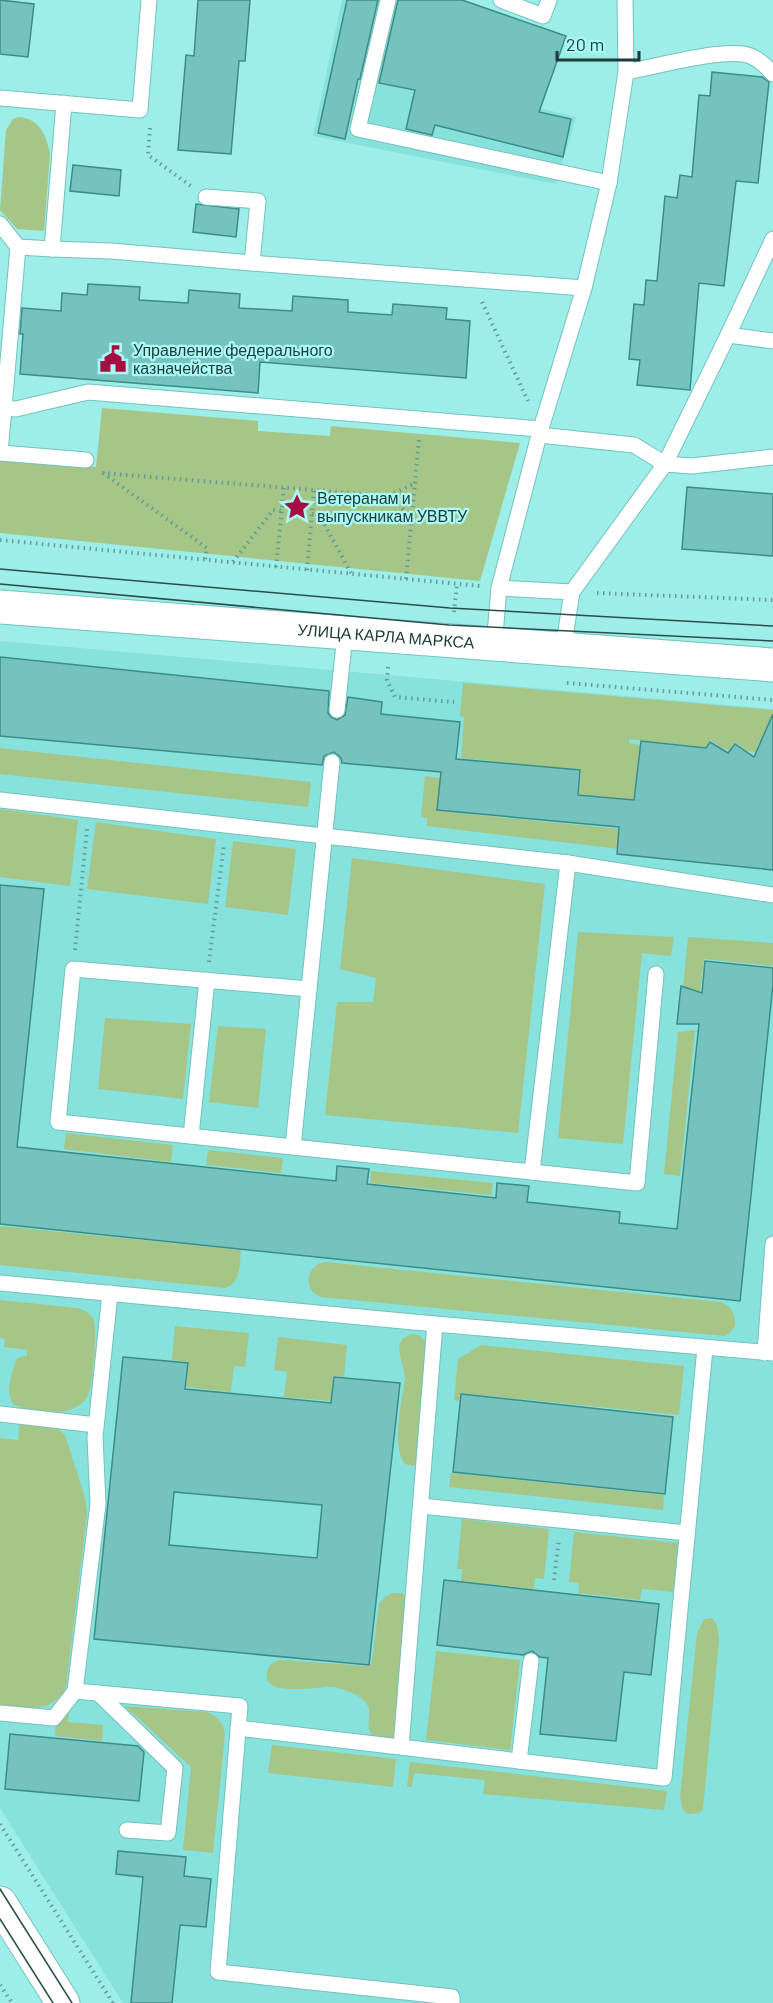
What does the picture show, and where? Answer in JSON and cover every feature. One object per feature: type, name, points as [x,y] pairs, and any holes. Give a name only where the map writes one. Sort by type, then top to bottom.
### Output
[{"type":"main road","name":"УЛИЦА КАРЛА МАРКСА","points":[[0,608],[773,665]]},
{"type":"main road","points":[[0,1903],[63,2003]]},
{"type":"lane","points":[[0,102],[64,103],[140,110],[149,0]]},
{"type":"lane","points":[[388,0],[358,129],[609,183]]},
{"type":"lane","points":[[501,0],[543,16],[549,0]]},
{"type":"lane","points":[[494,646],[499,588],[540,432],[584,288],[609,183],[626,72],[625,0]]},
{"type":"lane","points":[[626,72],[709,56],[744,54],[763,62],[773,74]]},
{"type":"lane","points":[[52,249],[64,103]]},
{"type":"lane","points":[[206,197],[258,201],[252,264]]},
{"type":"lane","points":[[0,224],[18,247],[4,370],[4,408],[0,453],[86,460]]},
{"type":"lane","points":[[562,650],[572,592],[665,464],[773,238]]},
{"type":"lane","points":[[18,247],[111,250],[252,264],[584,288]]},
{"type":"lane","points":[[728,336],[773,341]]},
{"type":"lane","points":[[4,408],[16,409],[88,392],[420,419],[540,432],[634,446],[665,464],[692,466],[773,457]]},
{"type":"lane","points":[[499,588],[572,592]]},
{"type":"lane","points":[[337,710],[345,634]]},
{"type":"lane","points":[[293,1147],[332,762]]},
{"type":"lane","points":[[0,800],[568,863],[773,895]]},
{"type":"lane","points":[[532,1172],[568,863]]},
{"type":"lane","points":[[309,989],[73,969],[58,1122],[637,1183],[656,974]]},
{"type":"lane","points":[[191,1136],[207,980]]},
{"type":"lane","points":[[0,1283],[769,1353],[773,1244]]},
{"type":"lane","points":[[0,1713],[54,1718],[75,1691],[98,1504],[94,1437],[110,1293]]},
{"type":"lane","points":[[401,1748],[435,1324]]},
{"type":"lane","points":[[238,1728],[664,1778],[705,1348]]},
{"type":"lane","points":[[0,1414],[96,1425]]},
{"type":"lane","points":[[421,1506],[687,1533]]},
{"type":"lane","points":[[519,1761],[531,1660]]},
{"type":"lane","points":[[75,1691],[240,1706],[218,1972],[452,1997],[452,2003]]},
{"type":"lane","points":[[98,1693],[175,1768],[168,1833],[127,1830]]},
{"type":"path","points":[[472,280],[540,432]]},
{"type":"path","points":[[406,579],[420,419]]},
{"type":"path","points":[[86,460],[207,548],[205,560]]},
{"type":"path","points":[[102,473],[389,496],[415,483]]},
{"type":"path","points":[[276,567],[284,488]]},
{"type":"path","points":[[307,570],[314,490]]},
{"type":"path","points":[[389,496],[411,517]]},
{"type":"path","points":[[232,562],[273,510],[281,511]]},
{"type":"path","points":[[312,514],[319,515],[351,574]]},
{"type":"path","points":[[0,540],[499,588]]},
{"type":"path","points":[[572,592],[773,600]]},
{"type":"path","points":[[388,667],[387,680],[395,697],[454,702]]},
{"type":"path","points":[[73,969],[89,810]]},
{"type":"path","points":[[207,980],[226,825]]},
{"type":"path","points":[[554,1580],[561,1520]]},
{"type":"path","points":[[0,1824],[113,2003]]},
{"type":"path","points":[[0,1984],[12,2003]]},
{"type":"shaded area","points":[[342,0],[429,0],[481,94],[576,117],[556,184],[313,136]]},
{"type":"shaded area","points":[[0,641],[773,709],[773,2003],[123,2003],[0,1808]]},
{"type":"green space","points":[[19,117],[32,121],[41,129],[50,154],[44,231],[17,229],[0,210],[6,130],[13,119]]},
{"type":"green space","points":[[102,408],[258,421],[258,431],[330,436],[331,426],[520,443],[480,581],[0,533],[0,460],[96,467]]},
{"type":"green space","points":[[463,683],[773,710],[773,754],[759,743],[755,752],[747,751],[735,742],[729,750],[710,740],[705,747],[629,739],[629,743],[640,745],[633,800],[579,794],[581,770],[461,758],[464,717],[460,716]]},
{"type":"green space","points":[[0,748],[311,782],[308,807],[0,774]]},
{"type":"green space","points":[[425,776],[440,778],[437,811],[630,830],[628,850],[427,826],[427,818],[421,817]]},
{"type":"green space","points":[[0,809],[78,820],[70,886],[0,877]]},
{"type":"green space","points":[[96,822],[216,839],[208,904],[87,889]]},
{"type":"green space","points":[[233,841],[296,849],[288,915],[225,907]]},
{"type":"green space","points":[[352,858],[545,884],[518,1133],[325,1115],[337,1002],[373,1002],[376,978],[340,969]]},
{"type":"green space","points":[[578,932],[674,937],[671,956],[642,953],[623,1144],[558,1138]]},
{"type":"green space","points":[[688,937],[773,943],[773,966],[704,959],[700,992],[683,987]]},
{"type":"green space","points":[[105,1018],[191,1024],[183,1099],[98,1089]]},
{"type":"green space","points":[[218,1026],[266,1029],[258,1108],[209,1102]]},
{"type":"green space","points":[[695,1030],[680,1176],[664,1174],[678,1032]]},
{"type":"green space","points":[[66,1133],[173,1145],[171,1162],[64,1149]]},
{"type":"green space","points":[[208,1150],[283,1158],[281,1173],[206,1165]]},
{"type":"green space","points":[[371,1171],[493,1183],[491,1195],[370,1183]]},
{"type":"green space","points":[[0,1226],[241,1250],[240,1267],[237,1278],[225,1288],[0,1265]]},
{"type":"green space","points":[[325,1262],[720,1302],[732,1311],[735,1326],[730,1333],[724,1336],[321,1297],[311,1289],[309,1278],[313,1268]]},
{"type":"green space","points":[[0,1300],[77,1308],[86,1311],[93,1318],[95,1343],[91,1386],[89,1394],[81,1404],[67,1411],[52,1413],[21,1410],[21,1407],[14,1405],[9,1389],[11,1377],[16,1360],[27,1356],[27,1350],[4,1347],[5,1339],[0,1338]]},
{"type":"green space","points":[[175,1326],[249,1333],[245,1367],[234,1366],[231,1392],[186,1387],[189,1362],[172,1360]]},
{"type":"green space","points":[[413,1334],[420,1336],[428,1345],[417,1464],[413,1466],[405,1464],[401,1456],[398,1435],[405,1378],[400,1345],[401,1340]]},
{"type":"green space","points":[[278,1337],[347,1345],[344,1377],[333,1376],[331,1401],[284,1397],[287,1372],[274,1370]]},
{"type":"green space","points":[[481,1345],[684,1366],[679,1415],[460,1393],[459,1401],[454,1400],[458,1359]]},
{"type":"green space","points":[[19,1424],[57,1428],[65,1435],[85,1498],[87,1514],[66,1687],[53,1702],[38,1708],[0,1705],[0,1438],[18,1440]]},
{"type":"green space","points":[[451,1473],[664,1495],[663,1510],[449,1487]]},
{"type":"green space","points":[[462,1519],[549,1529],[544,1579],[535,1578],[534,1589],[461,1581],[462,1569],[457,1569]]},
{"type":"green space","points":[[574,1532],[678,1543],[673,1592],[642,1589],[640,1600],[578,1593],[579,1583],[569,1582]]},
{"type":"green space","points":[[393,1593],[402,1593],[408,1599],[399,1738],[381,1742],[375,1738],[369,1729],[369,1711],[366,1703],[348,1691],[332,1687],[290,1689],[270,1684],[267,1677],[269,1667],[280,1660],[369,1666],[372,1661],[379,1604]]},
{"type":"green space","points":[[712,1618],[717,1625],[719,1640],[703,1809],[699,1813],[688,1814],[683,1810],[680,1797],[697,1633],[704,1619]]},
{"type":"green space","points":[[436,1651],[520,1660],[510,1750],[426,1740]]},
{"type":"green space","points":[[125,1706],[206,1712],[217,1717],[221,1723],[225,1735],[213,1853],[183,1850],[191,1767]]},
{"type":"green space","points":[[69,1711],[68,1722],[103,1725],[102,1741],[55,1736],[56,1720]]},
{"type":"green space","points":[[272,1745],[396,1759],[393,1787],[268,1773]]},
{"type":"green space","points":[[410,1762],[667,1791],[664,1810],[483,1794],[485,1780],[414,1773],[412,1787],[407,1787]]},
{"type":"building","points":[[0,0],[34,4],[28,57],[0,54]]},
{"type":"building","points":[[198,0],[250,0],[245,61],[239,61],[231,154],[178,150],[186,55],[194,56]]},
{"type":"building","points":[[347,0],[378,0],[345,139],[318,133]]},
{"type":"building","points":[[398,0],[462,0],[566,36],[539,112],[571,119],[563,157],[435,125],[432,135],[406,129],[415,90],[379,83]]},
{"type":"building","points":[[712,72],[762,77],[769,82],[758,183],[736,181],[724,286],[699,283],[690,390],[637,385],[640,360],[629,359],[634,304],[644,305],[646,280],[657,281],[665,196],[677,198],[680,175],[692,177],[699,95],[710,96]]},
{"type":"building","points":[[73,165],[121,170],[119,196],[70,191]]},
{"type":"building","points":[[196,204],[239,209],[236,237],[193,232]]},
{"type":"building","points":[[88,284],[140,287],[139,300],[188,303],[189,290],[240,294],[239,308],[292,311],[293,296],[348,300],[348,312],[392,315],[393,304],[447,308],[446,319],[470,321],[466,378],[260,362],[258,393],[20,374],[22,308],[61,311],[62,293],[87,295]]},
{"type":"building","points":[[687,487],[773,494],[773,556],[682,549]]},
{"type":"building","points":[[0,657],[329,691],[328,713],[337,720],[345,715],[348,697],[382,702],[381,714],[460,722],[456,759],[580,770],[578,795],[634,800],[641,741],[706,748],[710,742],[728,753],[735,744],[754,757],[773,714],[773,870],[617,854],[619,827],[437,810],[441,772],[342,763],[341,758],[334,752],[324,756],[322,765],[0,736]]},
{"type":"building","points":[[0,885],[44,889],[17,1147],[336,1181],[337,1166],[369,1169],[367,1184],[496,1198],[497,1183],[529,1186],[527,1202],[620,1212],[619,1223],[677,1229],[699,1024],[677,1024],[681,986],[702,993],[705,961],[773,968],[740,1301],[0,1224]]},
{"type":"building","points":[[123,1357],[188,1363],[185,1389],[331,1403],[334,1377],[400,1383],[369,1665],[94,1639]],"holes":[[[174,1492],[322,1505],[317,1558],[169,1545]]]},
{"type":"building","points":[[461,1394],[673,1417],[665,1494],[453,1472]]},
{"type":"building","points":[[444,1580],[659,1604],[651,1675],[624,1672],[616,1741],[540,1734],[548,1658],[540,1657],[532,1651],[523,1655],[437,1645]]},
{"type":"building","points":[[10,1734],[138,1746],[144,1752],[139,1801],[5,1789]]},
{"type":"building","points":[[118,1851],[186,1857],[184,1876],[211,1879],[206,1927],[180,1925],[172,2003],[131,2003],[143,1877],[116,1874]]},
{"type":"tram line","points":[[0,569],[450,608],[773,626]]},
{"type":"tram line","points":[[0,584],[449,625],[773,641]]},
{"type":"tram line","points":[[0,1889],[72,2003]]},
{"type":"tram line","points":[[0,1919],[53,2003]]},
{"type":"place","name":"Управление федерального казначейства","points":[[113,359]]},
{"type":"place","name":"Ветеранам и выпускникам УВВТУ","points":[[297,507]]}]
